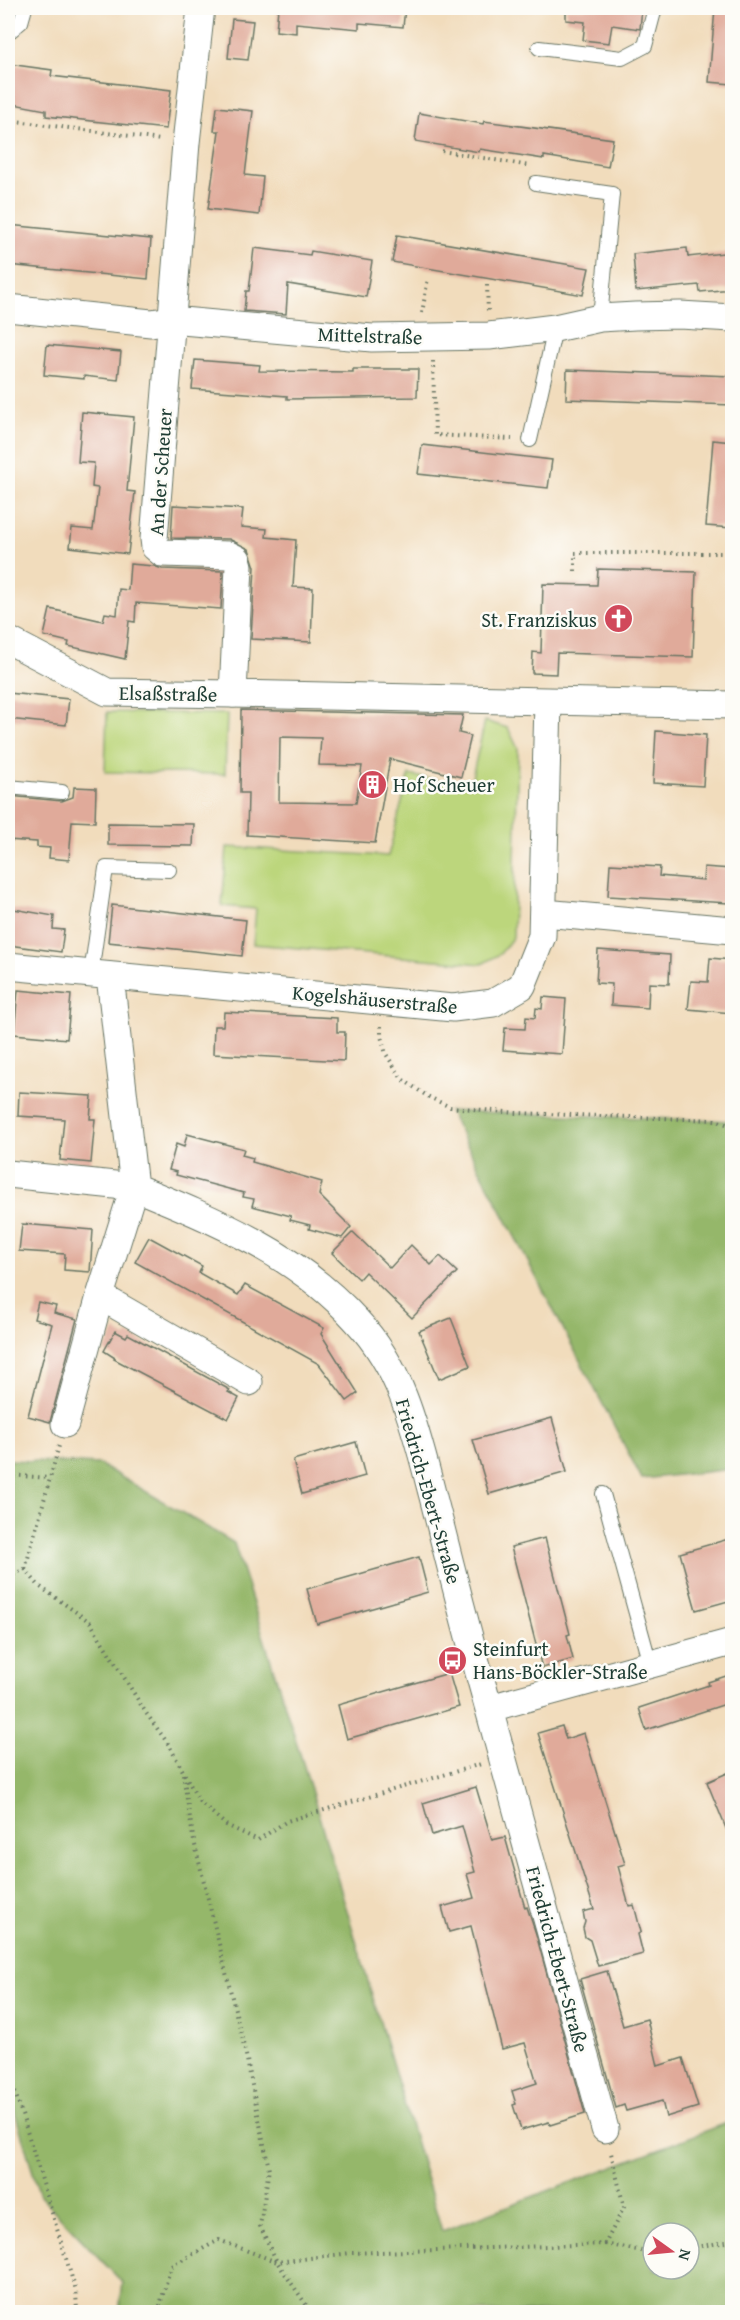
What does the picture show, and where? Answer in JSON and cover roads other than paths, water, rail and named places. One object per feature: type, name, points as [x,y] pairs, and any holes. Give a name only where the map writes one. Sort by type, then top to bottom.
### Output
[{"type":"street","name":"An der Scheuer","points":[[201,8],[186,144],[153,539],[155,548],[162,553],[229,555],[237,559],[239,566],[233,694]]},
{"type":"street","name":"Mittelstraße","points":[[8,308],[152,323],[171,320],[337,336],[489,336],[555,328],[600,318],[680,315],[732,318]]},
{"type":"street","name":"Elsaßstraße","points":[[8,640],[107,692],[233,694]]},
{"type":"street","points":[[233,694],[732,705]]},
{"type":"street","name":"Kogelshäuserstraße","points":[[8,966],[453,1008],[493,1003],[522,986],[542,936],[548,702]]},
{"type":"street","points":[[544,913],[732,930]]},
{"type":"street","points":[[65,1424],[100,1296],[134,1187],[101,975]]},
{"type":"street","name":"Friedrich-Ebert-Straße","points":[[8,1174],[134,1187],[225,1225],[274,1253],[328,1293],[358,1322],[382,1356],[405,1397],[420,1443],[471,1645],[605,2129]]},
{"type":"street","points":[[100,1296],[249,1382]]},
{"type":"street","points":[[490,1708],[732,1642]]},
{"type":"lane","points":[[8,33],[21,22],[25,8]]},
{"type":"lane","points":[[539,48],[622,58],[645,46],[655,8]]},
{"type":"lane","points":[[536,183],[612,194],[600,318]]},
{"type":"lane","points":[[530,440],[555,328]]},
{"type":"lane","points":[[8,787],[62,792]]},
{"type":"lane","points":[[101,975],[106,868],[169,870]]},
{"type":"lane","points":[[603,1494],[650,1664]]},
{"type":"place","name":"St. Franziskus","points":[[618,619]]},
{"type":"place","name":"Hof Scheuer","points":[[372,784]]},
{"type":"place","name":"Steinfurt Hans-Böckler-Straße","points":[[452,1660]]}]
